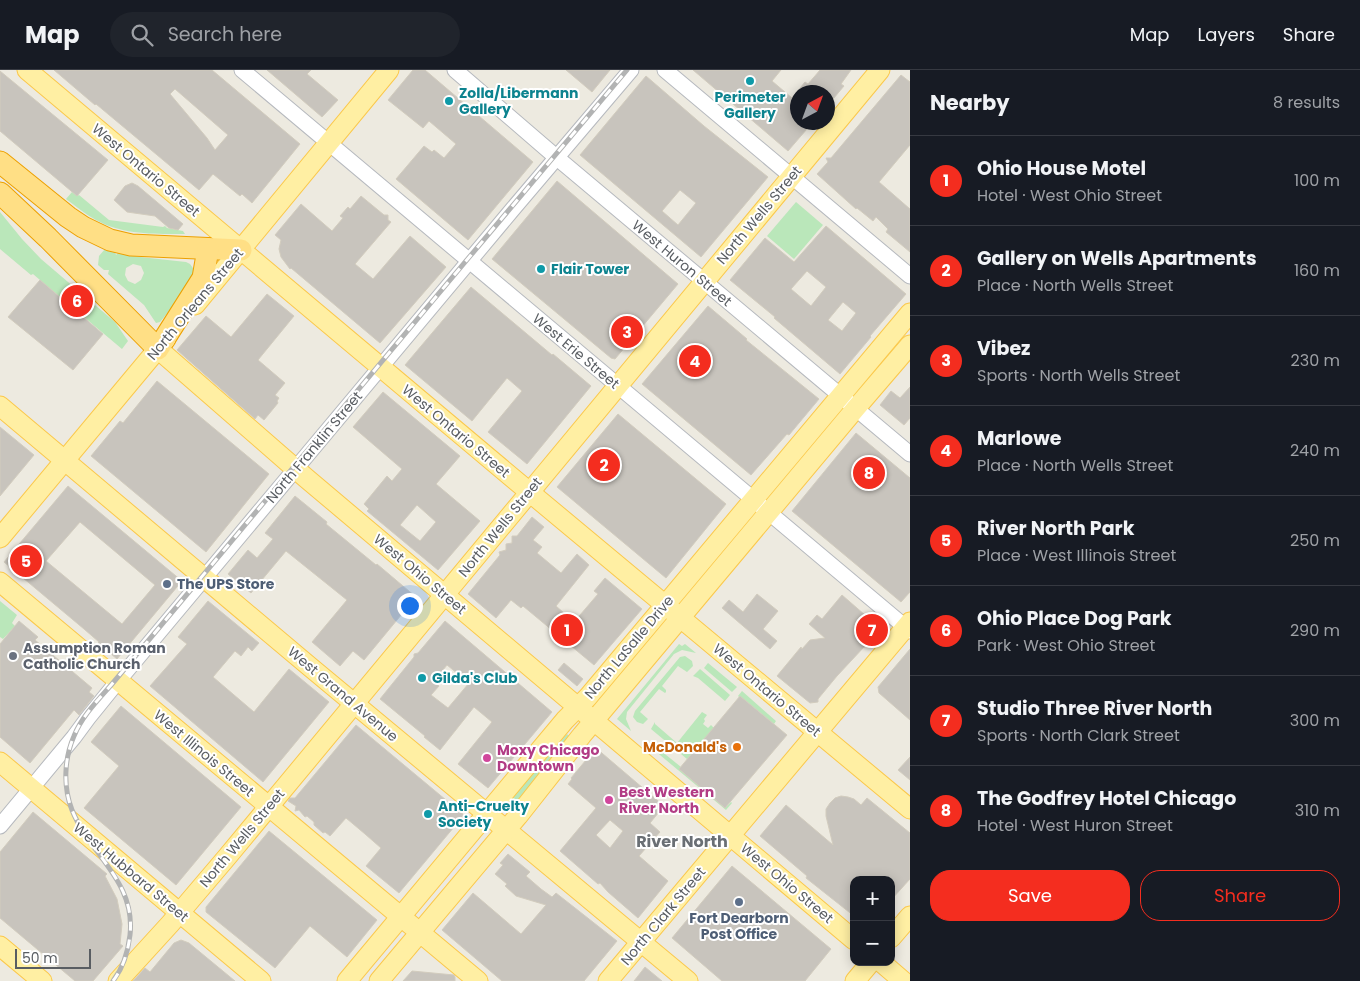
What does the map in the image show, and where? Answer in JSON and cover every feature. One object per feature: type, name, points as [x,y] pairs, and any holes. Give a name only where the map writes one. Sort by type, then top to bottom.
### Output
[{"type":"highway","points":[[0,162],[68,217],[97,235],[110,240],[131,245],[241,250]]},
{"type":"highway","name":"West Ohio Street","points":[[0,194],[48,238],[158,349]]},
{"type":"highway","points":[[158,349],[202,278],[208,249]]},
{"type":"main road","name":"West Ontario Street","points":[[27,70],[910,809]]},
{"type":"main road","name":"North Orleans Street","points":[[0,538],[389,70]]},
{"type":"main road","name":"North Wells Street","points":[[118,981],[180,912],[354,704],[880,70]]},
{"type":"main road","name":"North LaSalle Drive","points":[[347,981],[565,720],[588,697],[910,313]]},
{"type":"main road","name":"North LaSalle Drive","points":[[379,981],[680,618],[910,346]]},
{"type":"main road","name":"West Ohio Street","points":[[158,349],[295,469],[850,937]]},
{"type":"main road","name":"West Grand Avenue","points":[[0,406],[354,704],[688,981]]},
{"type":"main road","name":"West Illinois Street","points":[[0,582],[478,981]]},
{"type":"main road","name":"North Clark Street","points":[[608,981],[909,627]]},
{"type":"main road","name":"West Hubbard Street","points":[[0,762],[262,981]]},
{"type":"main road","points":[[895,933],[910,916]]},
{"type":"main road","points":[[0,946],[42,981]]},
{"type":"main road","points":[[855,981],[868,966]]},
{"type":"main road","points":[[886,966],[903,981]]},
{"type":"street","name":"West Erie Street","points":[[242,70],[753,500],[909,627]]},
{"type":"street","name":"West Huron Street","points":[[455,70],[910,454]]},
{"type":"street","name":"North Franklin Street","points":[[0,826],[118,681],[380,367],[631,70]]},
{"type":"street","points":[[665,70],[910,276]]},
{"type":"green space","points":[[72,192],[77,196],[79,195],[109,220],[165,226],[183,231],[185,234],[139,233],[106,225],[66,199]]},
{"type":"green space","points":[[796,202],[823,225],[794,259],[767,236]]},
{"type":"green space","points":[[0,212],[41,259],[115,322],[128,341],[122,349],[33,274],[31,275],[0,249]]},
{"type":"green space","points":[[105,249],[115,252],[116,255],[118,253],[186,262],[195,271],[191,284],[160,322],[156,323],[144,305],[108,274],[109,270],[104,270],[98,265],[99,256]],"holes":[[[133,264],[141,266],[144,273],[141,280],[135,284],[128,281],[125,275],[126,268]]]},
{"type":"green space","points":[[0,601],[17,615],[12,623],[15,626],[3,639],[0,637]]},
{"type":"green space","points":[[679,644],[682,646],[685,644],[696,653],[682,650],[674,654],[627,712],[626,719],[631,731],[617,719]]},
{"type":"green space","points":[[685,656],[692,661],[693,666],[687,672],[678,666],[662,686],[666,692],[659,689],[640,712],[648,719],[643,724],[637,722],[633,717],[635,711],[680,657]]},
{"type":"green space","points":[[708,663],[737,687],[732,692],[704,668]]},
{"type":"green space","points":[[700,669],[730,695],[725,701],[698,678],[693,676]]},
{"type":"green space","points":[[742,691],[776,721],[774,724],[738,696]]},
{"type":"green space","points":[[702,712],[707,715],[703,724],[708,728],[711,725],[714,728],[687,759],[651,729],[655,722],[677,743]]},
{"type":"green space","points":[[567,734],[569,737],[518,804],[511,798]]},
{"type":"green space","points":[[642,740],[655,746],[681,767],[679,769],[725,808],[732,803],[726,810]]},
{"type":"building","points":[[54,70],[212,70],[300,144],[252,203],[242,194],[240,196],[213,174],[199,190]],"holes":[[[175,89],[228,135],[215,150],[170,94]]]},
{"type":"building","points":[[267,70],[311,70],[307,74],[338,100],[322,117]]},
{"type":"building","points":[[413,70],[425,70],[533,162],[468,240],[396,179],[424,146],[432,152],[434,150],[444,158],[456,144],[429,121],[423,128],[388,100]]},
{"type":"building","points":[[566,70],[610,70],[592,92]]},
{"type":"building","points":[[693,70],[781,70],[772,81],[790,96],[790,130],[806,130],[788,151]]},
{"type":"building","points":[[820,70],[851,70],[841,84],[844,86],[835,97],[835,85],[803,85],[805,82],[808,84]]},
{"type":"building","points":[[0,71],[108,160],[77,196],[0,131]]},
{"type":"building","points":[[901,75],[910,82],[910,145],[879,182],[910,209],[910,252],[886,232],[888,229],[876,217],[873,221],[856,209],[817,174],[828,162],[826,158],[831,158]]},
{"type":"building","points":[[646,76],[704,126],[768,177],[701,257],[580,155]],"holes":[[[680,190],[696,203],[678,225],[662,211]]]},
{"type":"building","points":[[557,181],[678,284],[615,359],[611,358],[492,259]]},
{"type":"building","points":[[132,183],[183,224],[178,230],[169,228],[155,216],[127,212],[114,200],[125,186]]},
{"type":"building","points":[[361,196],[384,215],[388,215],[388,220],[391,222],[355,264],[373,279],[410,236],[446,267],[380,343],[290,269],[281,257],[279,249],[281,240],[275,235],[301,204],[332,231],[343,218],[340,216],[348,207],[350,209]]},
{"type":"building","points":[[826,226],[906,294],[840,374],[730,280],[765,238],[794,262]],"holes":[[[807,271],[826,287],[811,306],[791,289]],[[843,302],[856,313],[842,331],[828,320]]]},
{"type":"building","points":[[40,280],[103,334],[73,370],[8,317]]},
{"type":"building","points":[[471,287],[591,386],[527,464],[488,432],[522,391],[507,378],[472,421],[405,365]]},
{"type":"building","points":[[267,294],[294,316],[258,360],[285,383],[275,395],[279,398],[278,403],[264,420],[258,415],[255,419],[177,350],[206,316],[231,337]]},
{"type":"building","points":[[708,306],[746,340],[819,399],[789,435],[787,434],[751,475],[642,384]]},
{"type":"building","points":[[157,381],[269,474],[206,552],[91,456],[120,421],[123,423]]},
{"type":"building","points":[[910,387],[910,418],[904,425],[880,405],[891,391],[900,398]]},
{"type":"building","points":[[383,392],[460,456],[436,484],[480,521],[438,570],[367,511],[369,509],[364,504],[387,476],[392,481],[402,469],[353,427]],"holes":[[[417,505],[436,522],[420,541],[400,525]]]},
{"type":"building","points":[[618,414],[726,504],[666,578],[557,487]]},
{"type":"building","points":[[0,427],[34,455],[0,496]]},
{"type":"building","points":[[856,433],[910,478],[910,592],[901,602],[792,511]]},
{"type":"building","points":[[68,486],[182,581],[117,659],[4,562]],"holes":[[[80,522],[155,585],[122,624],[46,561]]]},
{"type":"building","points":[[295,496],[327,522],[326,524],[416,597],[364,660],[353,651],[340,666],[312,642],[347,600],[286,551],[251,593],[228,574],[248,550],[257,558],[273,539],[265,533]]},
{"type":"building","points":[[532,517],[544,527],[533,540],[542,547],[537,553],[561,573],[577,554],[589,565],[556,606],[574,622],[598,594],[594,591],[605,578],[642,609],[594,665],[523,606],[521,608],[511,600],[496,618],[468,594],[500,555],[499,552],[506,550],[506,544],[512,543],[512,536],[517,536]]},
{"type":"building","points":[[757,594],[778,611],[763,629],[777,641],[770,649],[722,608],[729,600],[743,612]]},
{"type":"building","points":[[842,595],[881,629],[837,676],[818,699],[818,702],[810,703],[777,676],[801,647],[802,649],[810,640],[825,638],[809,624],[817,615],[822,619]]},
{"type":"building","points":[[208,601],[259,643],[252,651],[248,647],[241,656],[235,651],[213,677],[254,712],[289,669],[329,702],[263,782],[150,686],[187,644],[178,637]]},
{"type":"building","points":[[19,621],[38,637],[35,640],[92,688],[89,692],[94,696],[79,715],[74,710],[30,763],[0,737],[0,644]]},
{"type":"building","points":[[445,621],[552,712],[488,788],[458,764],[492,722],[474,707],[440,750],[380,699],[414,657],[414,654],[418,653]],"holes":[[[447,665],[469,683],[448,708],[431,695],[439,686],[434,681]]]},
{"type":"building","points":[[910,649],[910,720],[879,693],[878,687]]},
{"type":"building","points":[[564,663],[583,679],[577,686],[558,670]]},
{"type":"building","points":[[740,696],[787,735],[725,808],[679,769]]},
{"type":"building","points":[[121,706],[241,807],[176,885],[84,808],[119,766],[91,742]]},
{"type":"building","points":[[356,725],[464,815],[399,893],[366,866],[381,848],[346,818],[330,836],[325,832],[323,833],[314,825],[314,822],[307,816],[305,817],[299,810],[295,811],[296,806],[288,801],[290,798],[295,798]]},
{"type":"building","points":[[596,748],[664,806],[650,823],[660,832],[639,856],[668,881],[638,918],[600,883],[598,884],[560,851],[596,808],[568,784]],"holes":[[[610,820],[623,831],[610,848],[596,835]]]},
{"type":"building","points":[[910,757],[910,780],[898,770]]},
{"type":"building","points":[[841,796],[848,797],[861,805],[867,798],[910,833],[910,879],[895,896],[895,876],[850,876],[850,913],[806,878],[807,876],[760,836],[786,805],[833,845],[826,809],[835,798]]},
{"type":"building","points":[[33,812],[107,874],[105,876],[117,899],[122,924],[120,944],[123,946],[93,981],[75,981],[0,918],[0,852]]},
{"type":"building","points":[[269,831],[377,920],[347,957],[310,926],[275,968],[206,912],[206,907]]},
{"type":"building","points":[[508,854],[530,872],[526,876],[541,889],[552,897],[556,893],[617,941],[584,981],[502,981],[442,930],[473,893],[521,934],[546,905],[516,896],[505,886],[507,884],[495,874],[503,865],[500,863]]},
{"type":"building","name":"Fort Dearborn Post Office","points":[[732,866],[831,949],[805,981],[722,981],[672,938]]},
{"type":"building","points":[[181,940],[189,943],[235,981],[133,981],[145,968],[150,972],[174,943]]},
{"type":"building","points":[[645,967],[662,981],[634,981]]},
{"type":"building","points":[[412,971],[454,975],[455,981],[403,981]]},
{"type":"railway","points":[[113,981],[120,971],[126,954],[130,935],[130,916],[126,899],[119,884],[80,826],[69,801],[66,783],[67,763],[68,754],[77,729],[96,702],[627,70]]},
{"type":"place","name":"Perimeter Gallery","points":[[750,81]]},
{"type":"place","name":"Zolla/Libermann Gallery","points":[[449,101]]},
{"type":"place","name":"Flair Tower","points":[[541,269]]},
{"type":"place","name":"Ohio Place Dog Park","points":[[77,301]]},
{"type":"place","name":"Vibez","points":[[627,332]]},
{"type":"place","name":"Marlowe","points":[[695,361]]},
{"type":"place","name":"Gallery on Wells Apartments","points":[[604,465]]},
{"type":"place","name":"The Godfrey Hotel Chicago","points":[[869,473]]},
{"type":"place","name":"River North Park","points":[[26,561]]},
{"type":"place","name":"The UPS Store","points":[[167,584]]},
{"type":"place","name":"Ohio House Motel","points":[[567,630]]},
{"type":"place","name":"Studio Three River North","points":[[872,630]]},
{"type":"place","name":"Assumption Roman Catholic Church","points":[[13,656]]},
{"type":"place","name":"Gilda's Club","points":[[422,678]]},
{"type":"place","name":"McDonald's","points":[[737,747]]},
{"type":"place","name":"Moxy Chicago Downtown","points":[[487,758]]},
{"type":"place","name":"Best Western River North","points":[[609,800]]},
{"type":"place","name":"Anti-Cruelty Society","points":[[428,814]]},
{"type":"place","name":"Fort Dearborn Post Office","points":[[739,902]]},
{"type":"district","name":"River North","points":[[682,841]]}]
